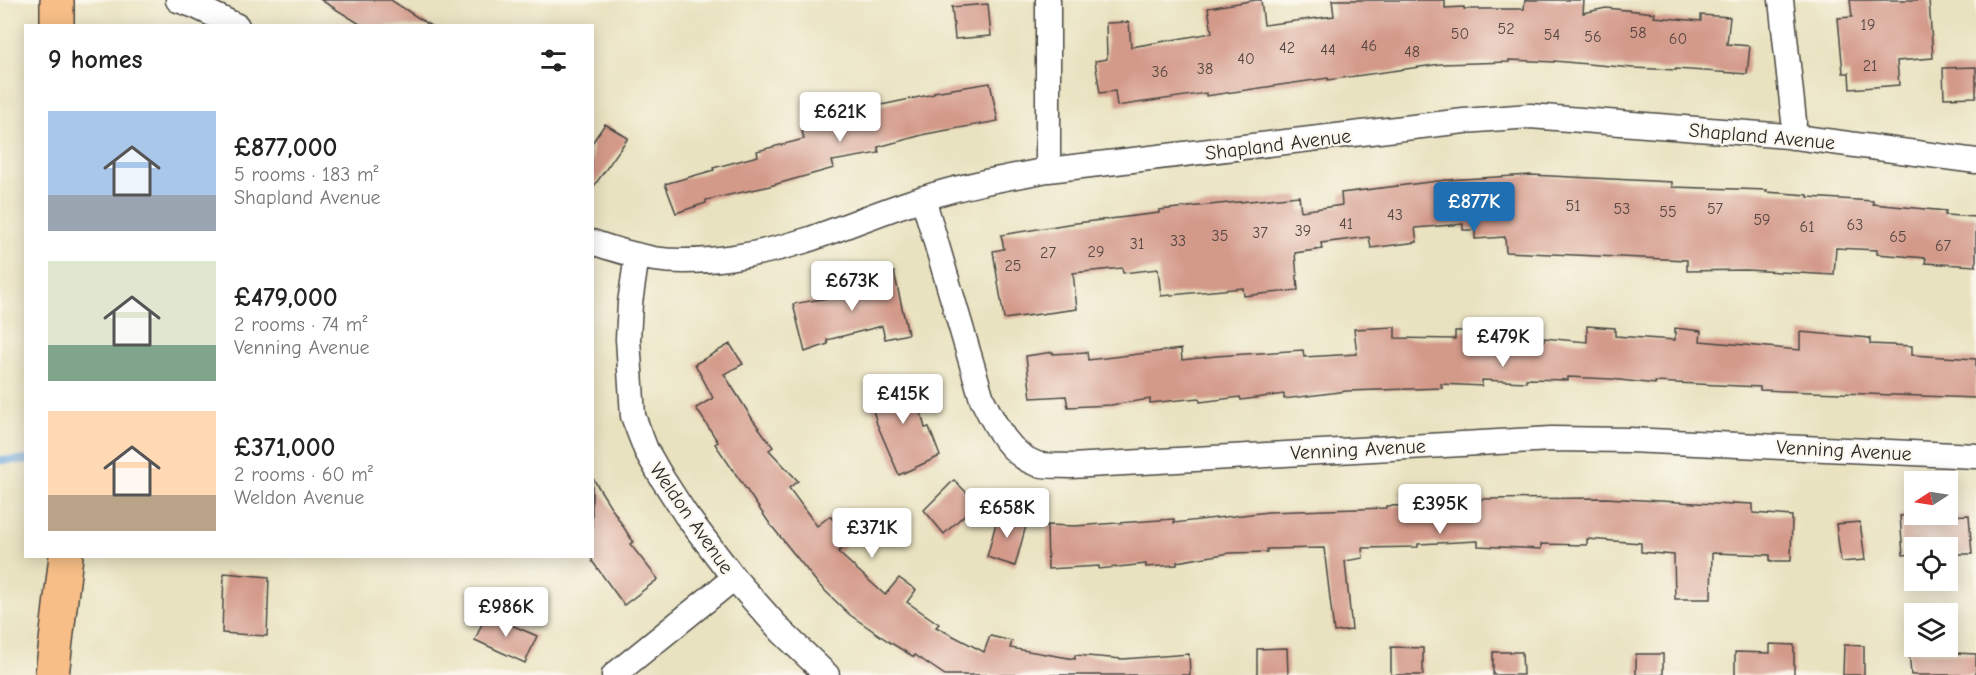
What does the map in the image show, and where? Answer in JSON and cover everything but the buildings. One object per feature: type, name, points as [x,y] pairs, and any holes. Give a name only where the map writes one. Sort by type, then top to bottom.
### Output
[{"type":"main road","points":[[57,0],[57,24]]},
{"type":"main road","points":[[52,675],[66,558]]},
{"type":"street","points":[[178,0],[233,24]]},
{"type":"street","points":[[1048,0],[1048,170]]},
{"type":"street","points":[[1781,0],[1794,136]]},
{"type":"street","name":"Shapland Avenue","points":[[594,243],[638,255],[670,260],[701,260],[760,253],[806,240],[923,198],[981,183],[1048,170],[1464,121],[1530,117],[1794,136],[1976,161]]},
{"type":"street","name":"Venning Avenue","points":[[923,198],[982,399],[994,425],[1013,449],[1037,464],[1071,465],[1551,439],[1629,440],[1976,456]]},
{"type":"street","name":"Weldon Avenue","points":[[638,255],[630,303],[628,339],[633,416],[646,450],[686,515],[734,578],[782,632],[827,675]]},
{"type":"street","points":[[614,675],[734,578]]},
{"type":"waterway","points":[[0,460],[24,460]]}]
